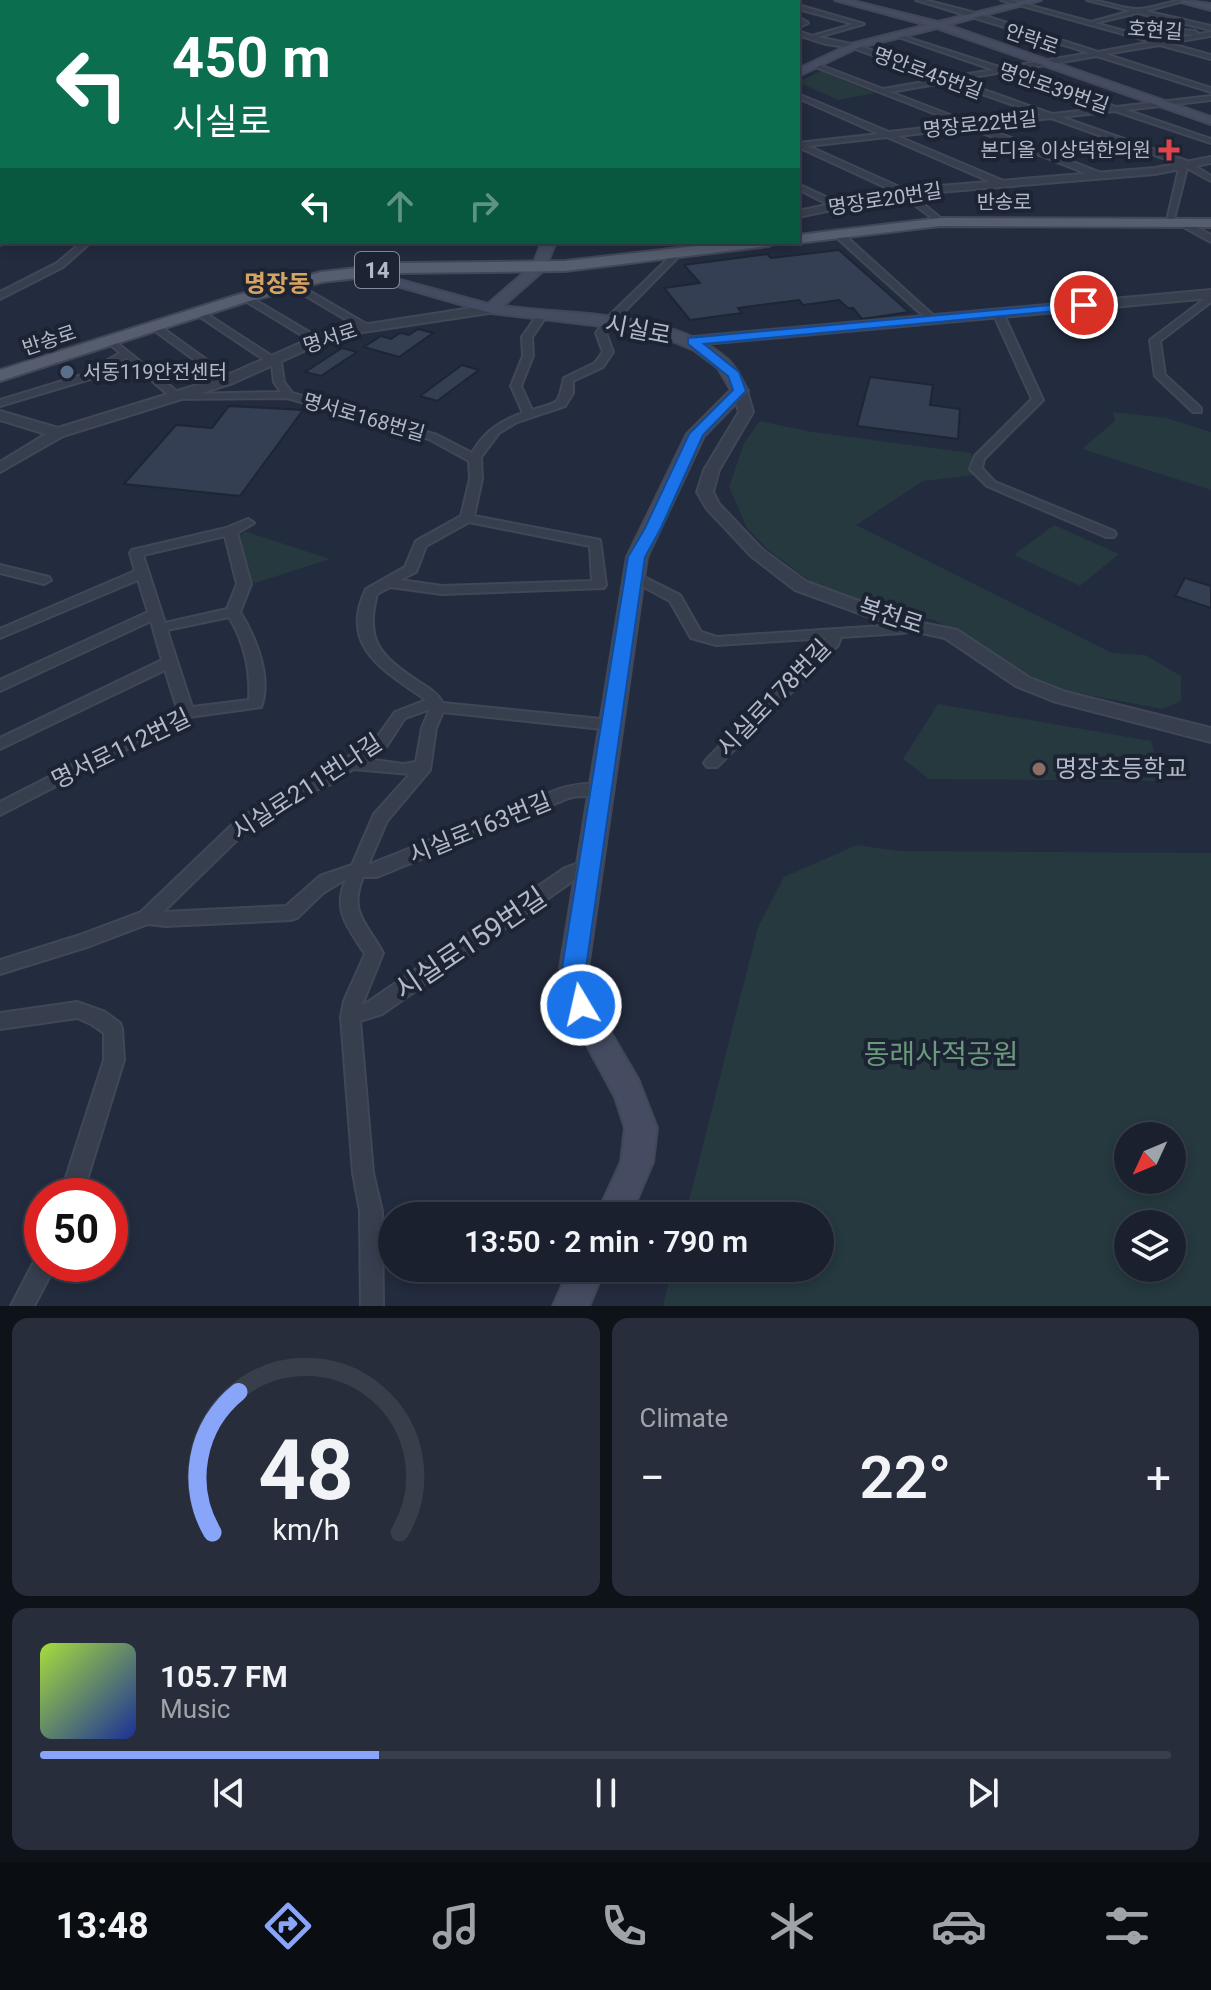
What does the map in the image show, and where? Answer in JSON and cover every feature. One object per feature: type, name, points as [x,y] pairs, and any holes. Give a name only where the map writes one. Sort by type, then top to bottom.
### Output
[{"type":"main road","name":"안락로","points":[[839,0],[938,25],[1211,121]]},
{"type":"main road","points":[[800,72],[854,46],[1037,0]]},
{"type":"main road","points":[[1184,0],[1205,2]]},
{"type":"main road","name":"반송로","points":[[800,239],[940,222],[1211,223]]},
{"type":"main road","points":[[491,309],[539,267],[548,244]]},
{"type":"main road","name":"반송로","points":[[0,376],[245,297],[356,272],[420,267],[539,267],[752,244]]},
{"type":"main road","name":"시실로","points":[[356,272],[491,309],[607,323],[693,341],[734,375],[740,391]]},
{"type":"main road","points":[[619,1202],[636,1166],[641,1129],[633,1106],[591,1029],[574,980],[589,865],[637,557],[696,434],[740,391]]},
{"type":"main road","points":[[571,1306],[582,1282]]},
{"type":"street","points":[[919,0],[977,15],[1211,90]]},
{"type":"street","points":[[1004,0],[1211,57]]},
{"type":"street","points":[[1090,0],[1211,28]]},
{"type":"street","points":[[1090,23],[1184,0]]},
{"type":"street","points":[[800,7],[815,4]]},
{"type":"street","points":[[800,7],[861,24],[813,37]]},
{"type":"street","name":"호현길","points":[[1100,25],[1211,34]]},
{"type":"street","name":"명안로45번길","points":[[800,34],[826,42],[854,46],[1184,163],[1211,179]]},
{"type":"street","points":[[882,91],[1211,34]]},
{"type":"street","name":"명안로39번길","points":[[898,35],[1211,141]]},
{"type":"street","points":[[815,65],[1101,176]]},
{"type":"street","points":[[800,97],[1003,184]]},
{"type":"street","name":"명장로22번길","points":[[800,145],[1211,98]]},
{"type":"street","points":[[800,145],[903,192],[940,222]]},
{"type":"street","name":"명장로20번길","points":[[800,214],[903,192],[1155,171],[1211,160]]},
{"type":"street","points":[[1184,163],[1176,223],[1211,239]]},
{"type":"street","points":[[800,187],[838,206]]},
{"type":"street","points":[[838,234],[932,319]]},
{"type":"street","points":[[0,296],[60,265],[85,244]]},
{"type":"street","points":[[467,518],[476,479],[475,459],[482,445],[495,431],[528,413],[561,404],[568,393],[568,380],[599,365],[608,352],[601,333],[607,323],[677,253]]},
{"type":"street","points":[[292,284],[365,327]]},
{"type":"street","points":[[693,341],[1211,295]]},
{"type":"street","points":[[1197,410],[1160,376],[1155,340],[1211,295]]},
{"type":"street","points":[[245,297],[316,340]]},
{"type":"street","name":"명서로","points":[[0,468],[58,433],[228,380],[316,340],[365,327],[459,316],[491,309]]},
{"type":"street","points":[[199,312],[272,360]]},
{"type":"street","points":[[998,313],[1038,400],[979,458],[976,469],[991,484],[1110,534]]},
{"type":"street","points":[[528,413],[516,386],[528,356],[527,337],[542,315]]},
{"type":"street","points":[[154,326],[228,380]]},
{"type":"street","name":"반송로","points":[[110,340],[177,397]]},
{"type":"street","points":[[0,403],[86,377],[126,354]]},
{"type":"street","name":"명서로168번길","points":[[272,360],[280,369],[279,382],[288,395],[433,437],[475,459]]},
{"type":"street","name":"복천로","points":[[740,391],[746,412],[737,434],[706,480],[705,492],[712,506],[757,553],[801,586],[904,623],[951,634],[1023,682],[1060,697],[1211,735]]},
{"type":"street","name":"명서로","points":[[177,397],[288,395]]},
{"type":"street","points":[[0,415],[58,433]]},
{"type":"street","points":[[372,1306],[371,1211],[363,1173],[350,1017],[353,1001],[374,953],[349,913],[346,901],[380,818],[423,767],[429,728],[438,707],[433,698],[378,661],[363,624],[369,596],[411,569],[420,544],[467,518],[596,543],[599,585],[442,590],[390,583]]},
{"type":"street","points":[[186,713],[136,553],[230,531],[248,523]]},
{"type":"street","points":[[0,686],[157,621],[233,612],[244,584],[230,531]]},
{"type":"street","points":[[0,569],[44,580]]},
{"type":"street","points":[[0,634],[142,573]]},
{"type":"street","name":"시실로178번길","points":[[634,576],[675,598],[696,635],[716,641],[902,629],[904,623]]},
{"type":"street","name":"명서로112번길","points":[[0,809],[186,713],[256,704],[252,657],[241,622],[233,612]]},
{"type":"street","name":"시실로178번길","points":[[712,763],[833,642],[835,632]]},
{"type":"street","points":[[0,744],[170,662]]},
{"type":"street","name":"시실로211번나길","points":[[147,917],[239,828],[283,796],[323,781],[381,743],[400,715],[428,704],[611,725]]},
{"type":"street","points":[[351,763],[403,769],[423,767]]},
{"type":"street","name":"시실로163번길","points":[[147,917],[165,919],[291,913],[308,893],[341,874],[360,869],[371,872],[565,793],[581,789],[601,790]]},
{"type":"street","name":"시실로159번길","points":[[350,1017],[375,1008],[571,873],[589,865]]},
{"type":"street","points":[[0,967],[84,941],[147,917]]},
{"type":"street","points":[[0,1021],[77,1010],[98,1018],[113,1029],[114,1060],[77,1178]]},
{"type":"street","points":[[22,1306],[35,1282]]},
{"type":"green space","points":[[821,71],[875,93],[838,100],[800,81]]},
{"type":"green space","points":[[1113,412],[1167,418],[1211,432],[1211,490],[1082,449],[1115,421]]},
{"type":"green space","points":[[760,421],[812,432],[971,453],[975,475],[923,481],[856,525],[1112,653],[1145,655],[1181,676],[1181,701],[1162,709],[1052,688],[934,620],[884,609],[814,584],[767,549],[747,528],[729,487],[744,443]]},
{"type":"green space","points":[[1054,525],[1119,554],[1080,586],[1014,555]]},
{"type":"green space","points":[[245,532],[330,559],[255,583],[247,579],[238,536]]},
{"type":"green space","points":[[938,704],[1151,741],[1162,781],[929,779],[903,759]]},
{"type":"green space","name":"동래사적공원","points":[[857,845],[899,851],[1211,853],[1211,1306],[663,1306],[669,1282],[834,1282],[834,1202],[689,1202],[758,927],[784,877]]},
{"type":"building","points":[[839,250],[909,312],[862,319],[853,308],[848,308],[839,300],[803,305],[799,300],[738,308],[742,313],[690,320],[664,288],[700,283],[684,265],[767,254],[771,258]]},
{"type":"building","points":[[418,329],[433,333],[399,357],[364,347],[381,336],[391,339],[400,333],[409,335]]},
{"type":"building","points":[[342,348],[357,352],[321,376],[305,372]]},
{"type":"building","points":[[462,365],[479,370],[437,401],[420,396]]},
{"type":"building","points":[[870,377],[933,385],[930,405],[960,409],[958,439],[857,426]]},
{"type":"building","points":[[229,406],[303,410],[240,496],[124,484],[176,425],[212,428]]},
{"type":"building","points":[[1185,578],[1211,586],[1211,608],[1175,596]]},
{"type":"place","name":"본디올 이상덕한의원","points":[[1169,150]]},
{"type":"place","name":"서동119안전센터","points":[[67,372]]},
{"type":"place","name":"명장초등학교","points":[[1039,769]]},
{"type":"district","name":"명장동","points":[[277,284]]},
{"type":"route","points":[[581,1005],[574,968],[637,557],[696,434],[740,391],[734,375],[693,341],[1084,305]]}]
